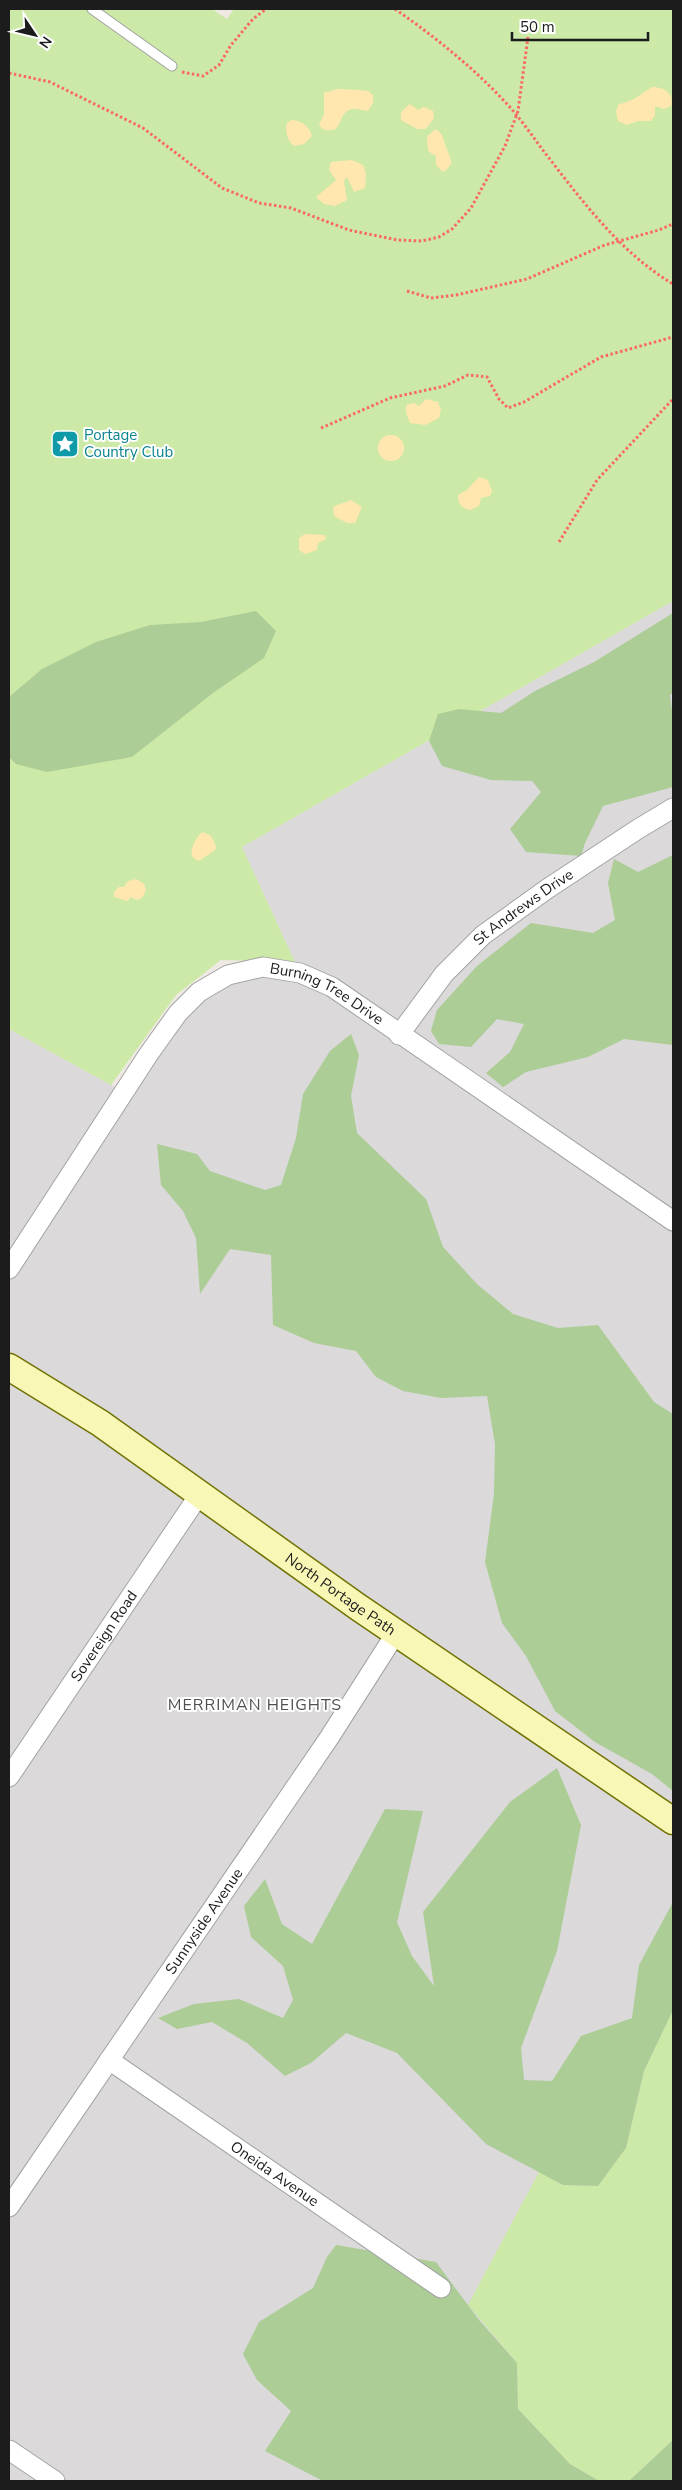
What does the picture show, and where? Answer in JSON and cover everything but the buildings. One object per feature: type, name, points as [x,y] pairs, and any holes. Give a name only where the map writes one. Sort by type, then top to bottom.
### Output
[{"type":"main road","name":"North Portage Path","points":[[9,1367],[100,1423],[396,1633],[457,1672],[673,1821]]},
{"type":"street","name":"St Andrews Drive","points":[[400,1035],[444,974],[483,935],[638,828],[673,808]]},
{"type":"street","name":"Burning Tree Drive","points":[[9,1269],[153,1048],[178,1013],[199,992],[228,975],[263,967],[300,973],[332,987],[673,1221]]},
{"type":"street","name":"Sovereign Road","points":[[9,1778],[200,1494]]},
{"type":"street","name":"Sunnyside Avenue","points":[[9,2207],[329,1738],[396,1633]]},
{"type":"street","name":"Oneida Avenue","points":[[109,2060],[441,2288]]},
{"type":"street","points":[[9,2450],[55,2481]]},
{"type":"lane","points":[[92,9],[172,66]]},
{"type":"path","points":[[172,66],[183,73],[203,76],[219,65],[231,44],[252,19],[266,9]]},
{"type":"path","points":[[394,9],[438,39],[508,104],[568,184],[618,241],[656,274],[673,284]]},
{"type":"path","points":[[9,73],[50,82],[143,128],[222,188],[259,203],[291,208],[349,230],[397,240],[422,241],[439,237],[452,229],[471,208],[505,146],[517,116],[528,37]]},
{"type":"path","points":[[407,291],[431,298],[527,279],[618,241],[659,230],[673,224]]},
{"type":"path","points":[[321,428],[390,398],[445,386],[468,375],[486,376],[499,400],[508,408],[524,402],[601,357],[673,337]]},
{"type":"path","points":[[559,542],[597,480],[673,398]]},
{"type":"shaded area","points":[[673,601],[673,2481],[9,2481],[9,1029],[124,1092],[148,1055],[228,975],[300,973],[242,847]]},
{"type":"green space","name":"Portage Country Club","points":[[9,9],[212,9],[227,19],[234,9],[673,9],[673,601],[242,847],[295,962],[221,960],[176,995],[111,1085],[9,1029]]},
{"type":"green space","points":[[256,611],[276,631],[264,658],[213,693],[132,757],[47,772],[16,764],[9,757],[9,697],[42,669],[96,642],[150,625],[201,622]]},
{"type":"green space","points":[[673,613],[673,693],[670,695],[673,718],[673,787],[603,806],[585,843],[581,856],[526,852],[510,829],[541,792],[532,781],[491,780],[442,766],[429,741],[438,714],[459,709],[501,713],[535,691],[594,662]]},
{"type":"green space","points":[[673,855],[673,1045],[624,1039],[588,1057],[526,1072],[503,1087],[486,1073],[510,1052],[524,1024],[497,1019],[471,1047],[439,1044],[431,1031],[437,1010],[477,966],[531,923],[593,933],[615,920],[608,883],[614,859],[638,872]]},
{"type":"green space","points":[[351,1034],[359,1055],[351,1096],[357,1133],[426,1199],[443,1247],[478,1285],[513,1314],[558,1328],[598,1325],[654,1402],[673,1414],[673,1791],[652,1774],[595,1742],[555,1711],[526,1656],[502,1623],[485,1562],[494,1494],[495,1444],[487,1396],[441,1398],[403,1391],[376,1377],[356,1351],[314,1343],[273,1325],[271,1255],[230,1249],[200,1294],[196,1238],[183,1211],[161,1185],[157,1144],[197,1154],[210,1171],[265,1190],[281,1185],[296,1138],[303,1094],[330,1051]]},
{"type":"green space","points":[[557,1768],[581,1825],[557,1951],[521,2048],[524,2080],[552,2081],[581,2036],[632,2018],[639,1965],[673,1902],[673,2010],[644,2071],[626,2148],[598,2186],[563,2185],[486,2144],[397,2053],[346,2033],[311,2063],[285,2076],[247,2043],[212,2022],[177,2029],[158,2018],[194,2004],[239,1999],[283,2018],[293,2000],[283,1966],[251,1937],[244,1906],[265,1879],[282,1924],[312,1944],[385,1809],[423,1811],[397,1922],[412,1956],[434,1986],[423,1912],[510,1802]]},
{"type":"green space","points":[[673,2010],[673,2440],[629,2481],[599,2481],[570,2464],[518,2409],[517,2363],[468,2305],[539,2172],[563,2185],[598,2186],[626,2148],[644,2071]]},
{"type":"green space","points":[[336,2245],[436,2262],[479,2320],[517,2363],[518,2409],[570,2464],[599,2481],[323,2481],[265,2451],[291,2411],[257,2380],[243,2354],[259,2322],[313,2288],[327,2257]]},
{"type":"green space","points":[[673,2440],[673,2481],[629,2481]]},
{"type":"sand","points":[[652,87],[660,88],[670,94],[671,106],[664,109],[655,106],[655,115],[651,121],[638,121],[627,125],[618,121],[616,112],[618,105],[634,99]]},
{"type":"sand","points":[[337,89],[368,91],[373,95],[373,103],[368,111],[354,109],[347,111],[338,127],[329,130],[322,129],[319,124],[324,115],[324,93]]},
{"type":"sand","points":[[410,104],[418,110],[424,107],[433,111],[434,118],[426,129],[417,129],[401,120],[401,112]]},
{"type":"sand","points":[[292,120],[305,125],[311,132],[312,136],[304,144],[294,146],[288,138],[286,133],[287,123]]},
{"type":"sand","points":[[434,130],[441,134],[451,159],[450,166],[443,172],[436,165],[436,156],[428,151],[427,137]]},
{"type":"sand","points":[[352,160],[363,165],[366,174],[365,188],[354,192],[347,177],[344,181],[347,200],[335,206],[324,204],[316,197],[336,180],[329,170],[331,162]]},
{"type":"sand","points":[[426,399],[438,402],[441,410],[439,418],[425,425],[410,423],[406,413],[406,405],[414,403],[419,406]]},
{"type":"sand","points":[[391,435],[400,439],[404,448],[400,457],[391,461],[382,457],[378,448],[382,439]]},
{"type":"sand","points":[[479,477],[488,480],[492,491],[490,496],[481,498],[479,506],[470,510],[462,507],[459,503],[458,495],[467,490]]},
{"type":"sand","points":[[351,500],[362,507],[355,523],[347,523],[334,516],[333,509],[335,506]]},
{"type":"sand","points":[[305,534],[325,535],[326,539],[318,543],[317,550],[305,554],[299,550],[299,538]]},
{"type":"sand","points":[[203,832],[211,836],[216,846],[215,850],[199,861],[192,856],[192,849],[196,839]]},
{"type":"sand","points":[[136,879],[144,884],[146,890],[142,898],[137,900],[130,897],[128,901],[114,897],[114,892],[119,887],[124,887],[128,881]]},
{"type":"place","name":"Portage Country Club","points":[[65,444]]},
{"type":"district","name":"MERRIMAN HEIGHTS","points":[[255,1704]]}]
